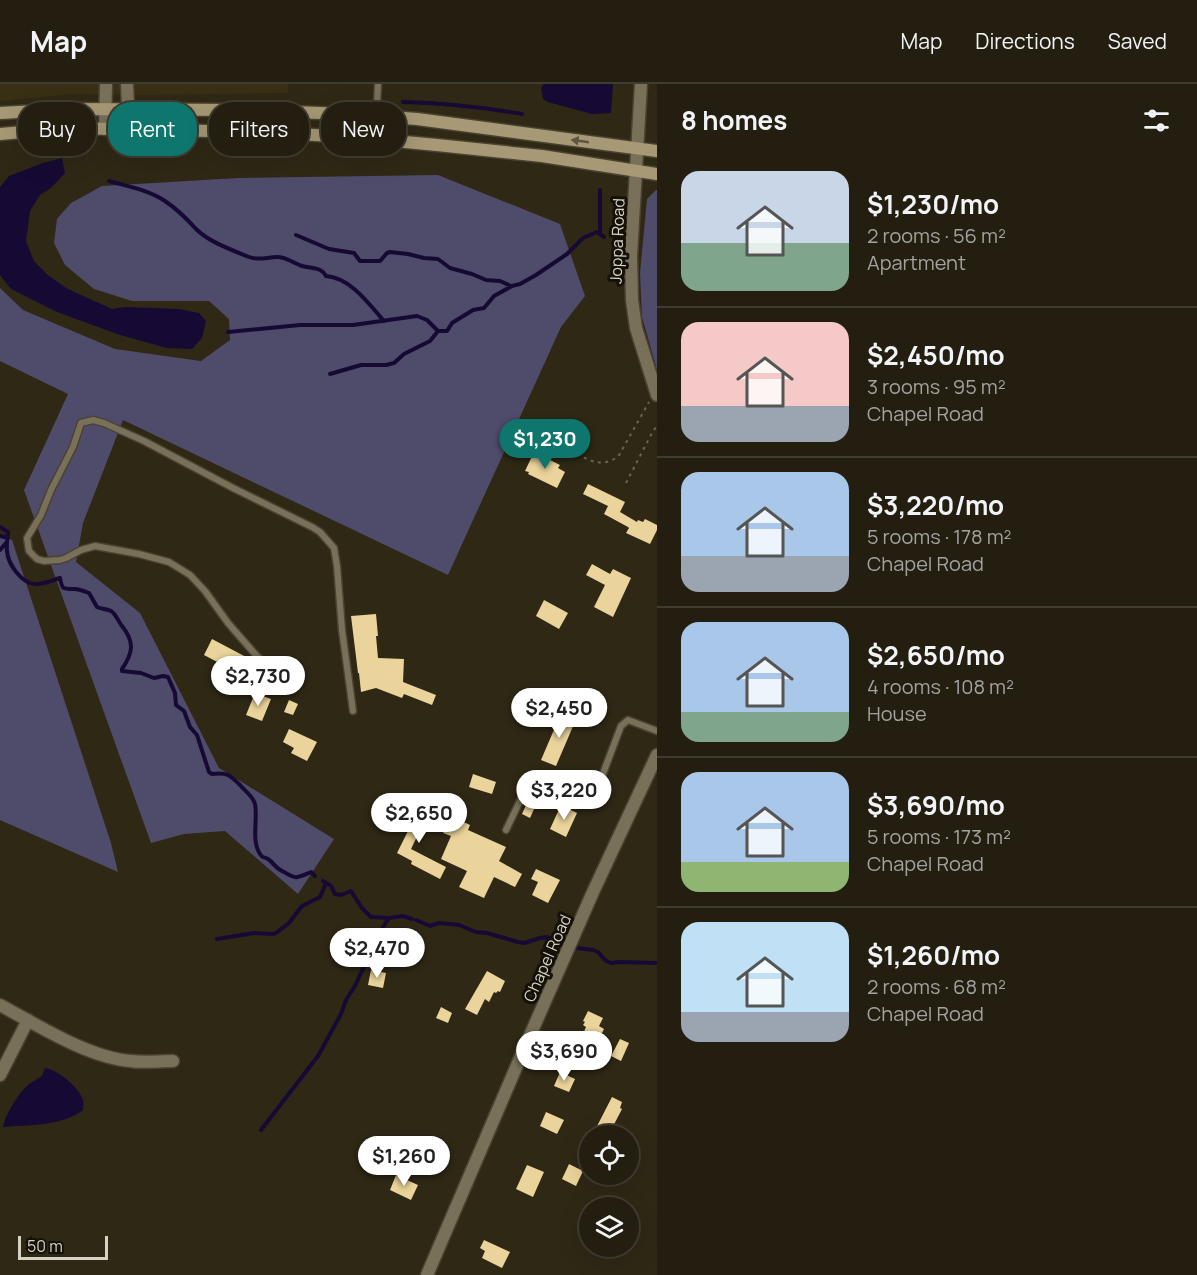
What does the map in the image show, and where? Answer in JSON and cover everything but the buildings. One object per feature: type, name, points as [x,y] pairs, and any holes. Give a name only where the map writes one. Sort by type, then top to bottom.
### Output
[{"type":"main road","points":[[0,113],[108,109]]},
{"type":"main road","points":[[197,110],[351,114],[417,119],[657,151]]},
{"type":"main road","points":[[0,134],[69,128],[108,129]]},
{"type":"main road","points":[[197,131],[352,137],[542,156],[657,174]]},
{"type":"street","points":[[105,129],[106,84]]},
{"type":"street","points":[[127,84],[128,102]]},
{"type":"street","name":"Joppa Road","points":[[641,84],[631,256],[632,300],[641,347],[656,393]]},
{"type":"street","name":"Chapel Road","points":[[428,1275],[593,892],[657,755]]},
{"type":"street","points":[[0,1005],[82,1047],[106,1056],[131,1062],[173,1061]]},
{"type":"street","points":[[0,1075],[28,1020]]},
{"type":"lane","points":[[377,102],[378,84]]},
{"type":"lane","points":[[284,682],[255,654],[190,575],[169,562],[95,546],[60,560],[37,559],[29,551],[27,538],[41,515],[51,490],[74,447],[81,423],[93,420],[104,423],[144,441],[312,527],[328,539],[334,548],[338,566],[342,630],[353,711]]},
{"type":"lane","points":[[593,800],[621,726],[628,720],[657,731]]},
{"type":"lane","points":[[506,830],[531,778]]},
{"type":"path","points":[[577,454],[596,463],[609,463],[618,457],[656,393]]},
{"type":"path","points":[[626,483],[657,426]]},
{"type":"shaded area","points":[[0,84],[288,84],[288,93],[72,94],[0,101]]},
{"type":"shaded area","points":[[544,84],[613,84],[611,113],[592,114],[548,102],[543,99],[541,88]]},
{"type":"shaded area","points":[[62,158],[65,173],[51,188],[40,195],[30,211],[26,241],[34,261],[49,276],[68,289],[112,309],[125,307],[179,309],[199,313],[206,321],[202,338],[192,349],[167,348],[120,335],[57,312],[11,289],[0,275],[0,187],[9,176]]},
{"type":"shaded area","points":[[438,175],[560,224],[585,296],[561,327],[448,575],[123,420],[83,523],[76,562],[140,613],[219,768],[334,839],[298,894],[225,831],[184,834],[151,843],[24,490],[68,394],[0,361],[0,288],[23,310],[115,349],[201,361],[230,340],[229,319],[209,301],[132,301],[94,289],[65,265],[54,243],[57,219],[71,203],[102,186],[238,178]]},
{"type":"shaded area","points":[[656,190],[657,370],[642,317],[640,273],[647,199]]},
{"type":"shaded area","points":[[0,535],[12,540],[111,843],[118,872],[0,820]]},
{"type":"shaded area","points":[[45,1068],[56,1072],[73,1085],[83,1100],[83,1110],[55,1122],[3,1127],[6,1116],[17,1098],[29,1084],[42,1076]]},
{"type":"waterway","points":[[406,102],[463,106],[522,114]]},
{"type":"waterway","points":[[109,181],[159,197],[178,211],[201,234],[228,248],[253,258],[284,258],[302,266],[318,269],[326,276],[344,281],[359,293],[384,321]]},
{"type":"waterway","points":[[600,190],[600,233]]},
{"type":"waterway","points":[[228,332],[300,325],[353,325],[417,316],[427,320],[438,331],[447,331],[452,323],[473,310],[484,308],[494,296],[536,275],[567,254],[583,238],[597,232],[604,237]]},
{"type":"waterway","points":[[296,235],[329,249],[354,253],[360,261],[380,261],[390,252],[408,254],[438,259],[450,268],[511,286]]},
{"type":"waterway","points":[[330,374],[361,365],[394,363],[404,354],[430,341],[438,331]]},
{"type":"waterway","points":[[0,527],[8,532],[8,556],[13,567],[26,581],[37,584],[60,578],[63,588],[78,589],[89,593],[97,607],[114,614],[131,642],[130,653],[122,671],[141,673],[154,678],[168,677],[175,693],[176,705],[184,711],[190,727],[197,735],[209,772],[231,777],[254,801],[255,836],[257,849],[261,856],[270,860],[279,870],[293,877],[311,872],[315,876]]},
{"type":"waterway","points":[[0,536],[8,538]]},
{"type":"waterway","points":[[0,550],[6,543]]},
{"type":"waterway","points":[[323,881],[331,886],[335,894],[341,895],[351,891],[371,917],[403,916],[412,919]]},
{"type":"waterway","points":[[217,939],[254,933],[276,933],[289,923],[302,906],[320,897],[326,883]]},
{"type":"waterway","points":[[261,1130],[318,1056],[389,918]]},
{"type":"waterway","points":[[416,920],[430,926],[439,923],[459,925],[476,932],[524,943],[547,937],[566,944]]},
{"type":"waterway","points":[[577,948],[598,952],[611,963],[657,963]]}]
